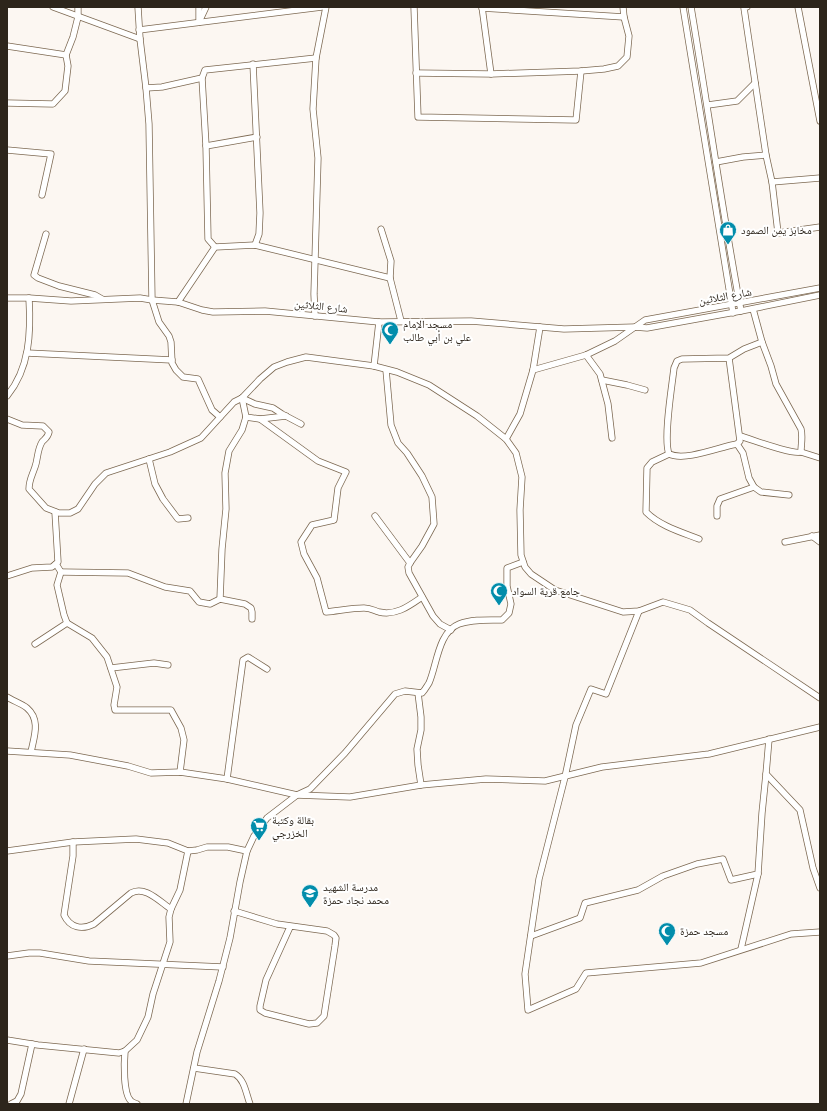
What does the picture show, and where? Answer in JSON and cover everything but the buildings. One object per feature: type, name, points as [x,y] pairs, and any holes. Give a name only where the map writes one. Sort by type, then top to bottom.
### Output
[{"type":"street","points":[[53,7],[62,9],[140,39]]},
{"type":"street","points":[[7,103],[53,104],[65,91],[68,66],[66,55],[73,37],[78,16],[78,7]]},
{"type":"street","points":[[138,7],[149,124],[152,300],[159,322],[169,336],[171,342],[172,360],[176,370],[183,377],[198,380],[212,410],[220,417]]},
{"type":"street","points":[[199,7],[199,22]]},
{"type":"street","points":[[199,22],[206,7]]},
{"type":"street","points":[[139,30],[322,7]]},
{"type":"street","points":[[315,316],[318,158],[313,109],[316,58],[326,7]]},
{"type":"street","points":[[414,7],[418,118],[576,120],[581,71]]},
{"type":"street","points":[[491,74],[482,7],[624,17]]},
{"type":"street","points":[[416,73],[491,74],[581,71],[618,66],[627,57],[629,36],[623,7]]},
{"type":"street","points":[[683,7],[733,313]]},
{"type":"street","points":[[692,7],[741,311]]},
{"type":"street","points":[[747,7],[744,8],[766,155],[772,182],[778,233],[820,227]]},
{"type":"street","points":[[798,7],[820,121]]},
{"type":"street","points":[[7,46],[66,55]]},
{"type":"street","points":[[215,247],[208,239],[206,146],[202,78],[205,70],[316,58]]},
{"type":"street","points":[[253,64],[260,213],[259,234],[255,245]]},
{"type":"street","points":[[146,88],[162,87],[202,78]]},
{"type":"street","points":[[708,105],[737,101],[755,83]]},
{"type":"street","points":[[206,146],[257,137]]},
{"type":"street","points":[[7,150],[51,154],[42,195]]},
{"type":"street","points":[[716,162],[743,157],[766,155]]},
{"type":"street","points":[[772,182],[820,178]]},
{"type":"street","points":[[382,229],[391,261],[390,278],[401,321]]},
{"type":"street","points":[[46,234],[34,274],[38,278],[60,286],[95,295],[104,300]]},
{"type":"street","points":[[215,247],[255,245],[390,278]]},
{"type":"street","points":[[178,302],[215,247]]},
{"type":"street","name":"شارع الثلاثين","points":[[635,327],[645,320],[820,288]]},
{"type":"street","name":"شارع الثلاثين","points":[[7,298],[71,301],[140,298],[178,302],[213,312],[260,310],[379,322],[471,321],[540,327],[588,329],[635,327],[647,328],[733,313],[820,295]]},
{"type":"street","points":[[8,394],[18,379],[27,353],[29,298]]},
{"type":"street","points":[[753,309],[776,384],[801,429],[801,452]]},
{"type":"street","points":[[374,366],[379,322]]},
{"type":"street","points":[[506,439],[520,414],[533,370],[540,327]]},
{"type":"street","points":[[533,370],[586,355],[615,341],[635,327]]},
{"type":"street","points":[[669,454],[668,424],[674,368],[677,361],[682,359],[728,358],[744,349],[762,342]]},
{"type":"street","points":[[27,353],[172,360]]},
{"type":"street","points":[[586,355],[600,374],[602,380],[608,404],[612,438]]},
{"type":"street","points":[[7,419],[22,425],[43,426],[49,432],[48,437],[42,442],[37,454],[29,489],[46,508],[59,513],[70,513],[78,509],[106,473],[183,447],[201,438],[234,402],[242,398],[274,367],[306,357],[374,366],[397,372],[429,385],[477,416],[506,439],[516,454],[522,476],[520,510],[521,555],[525,567],[531,574],[555,590],[624,612],[639,611],[663,602],[690,610],[820,698]]},
{"type":"street","points":[[699,539],[672,528],[651,517],[646,512],[647,468],[652,462],[669,454],[673,456],[685,456],[737,444],[740,441],[728,358]]},
{"type":"street","points":[[386,370],[391,425],[398,443],[407,453],[422,476],[432,497],[434,524],[422,546],[410,563],[408,567],[409,573],[433,616],[440,624],[451,630]]},
{"type":"street","points":[[602,380],[645,390]]},
{"type":"street","points":[[242,398],[255,404],[273,408],[301,424]]},
{"type":"street","points":[[220,599],[222,549],[226,509],[225,473],[229,451],[242,430],[246,417],[242,398]]},
{"type":"street","points":[[246,417],[260,419],[286,416]]},
{"type":"street","points":[[260,419],[318,461],[346,472],[338,488],[334,520],[312,525],[301,542],[304,554],[317,578],[326,612],[363,608],[373,609],[380,612],[397,612],[406,609],[422,597]]},
{"type":"street","points":[[740,436],[786,450],[798,453],[801,452],[820,458]]},
{"type":"street","points":[[737,444],[743,453],[749,478],[754,487],[761,492],[789,495]]},
{"type":"street","points":[[149,459],[155,484],[162,499],[178,519],[188,518]]},
{"type":"street","points":[[717,516],[717,506],[720,499],[754,487]]},
{"type":"street","points":[[7,576],[32,568],[52,567],[58,562],[55,512]]},
{"type":"street","points":[[375,516],[410,563]]},
{"type":"street","points":[[785,542],[820,535]]},
{"type":"street","points":[[812,536],[820,542]]},
{"type":"street","points":[[186,1104],[197,1052],[223,967],[247,850],[254,836],[267,818],[297,795],[310,789],[345,753],[395,694],[405,691],[422,693],[429,683],[443,640],[451,630],[458,624],[473,621],[502,620],[509,613],[511,604],[507,586],[507,568],[523,562]]},
{"type":"street","points":[[56,564],[61,572],[57,585],[67,623],[92,638],[107,657],[117,687],[114,705],[115,710],[171,710],[181,728],[184,740],[180,772]]},
{"type":"street","points":[[61,572],[128,573],[165,587],[190,591],[199,602],[210,604],[220,599],[245,604],[252,612],[252,619]]},
{"type":"street","points":[[639,611],[606,694],[591,689],[576,725],[539,879],[525,974],[528,1010],[576,989],[586,973],[701,963],[791,934],[820,932]]},
{"type":"street","points":[[35,644],[67,623]]},
{"type":"street","points":[[227,779],[243,660],[248,657],[267,669]]},
{"type":"street","points":[[111,668],[154,663],[168,665]]},
{"type":"street","points":[[418,693],[421,730],[417,749],[421,786]]},
{"type":"street","points":[[7,697],[27,708],[34,718],[36,728],[31,752]]},
{"type":"street","points":[[7,751],[70,755],[128,766],[151,773],[180,772],[227,779],[297,795],[350,797],[421,786],[486,779],[545,782],[602,767],[709,754],[820,727]]},
{"type":"street","points":[[741,949],[758,874],[769,739]]},
{"type":"street","points":[[766,774],[800,810],[813,868],[820,888]]},
{"type":"street","points":[[7,851],[73,842],[136,839],[168,843],[188,851],[207,847],[228,847],[247,850]]},
{"type":"street","points":[[73,842],[73,856],[64,915],[67,921],[82,928],[89,927],[131,893],[138,890],[147,892],[171,909]]},
{"type":"street","points":[[7,1040],[119,1053],[125,1051],[137,1040],[148,1017],[153,994],[170,942],[169,917],[180,890],[188,851]]},
{"type":"street","points":[[531,936],[580,918],[585,903],[638,890],[663,876],[697,864],[723,859],[731,880],[758,874]]},
{"type":"street","points":[[234,911],[290,927],[332,932],[336,938],[324,1016],[317,1023],[309,1024],[265,1013],[260,1010],[266,980],[290,927]]},
{"type":"street","points":[[7,956],[40,953],[89,961],[223,967]]},
{"type":"street","points":[[11,1104],[17,1101],[21,1094],[32,1044]]},
{"type":"street","points":[[69,1104],[84,1050]]},
{"type":"street","points":[[125,1051],[124,1068],[127,1095],[131,1101],[137,1104]]},
{"type":"street","points":[[194,1068],[240,1076],[250,1104]]},
{"type":"place","name":"مخابز يمن الصمود","points":[[728,245]]},
{"type":"place","name":"مسجد الإمام علي بن أبي طالب","points":[[390,345]]},
{"type":"place","name":"جامع قرية السواد","points":[[499,606]]},
{"type":"place","name":"بقالة وكتبة الخزرجي","points":[[259,841]]},
{"type":"place","name":"مدرسة الشهيد محمد نجاد حمزة","points":[[310,908]]},
{"type":"place","name":"مسجد حمزة","points":[[667,946]]}]
